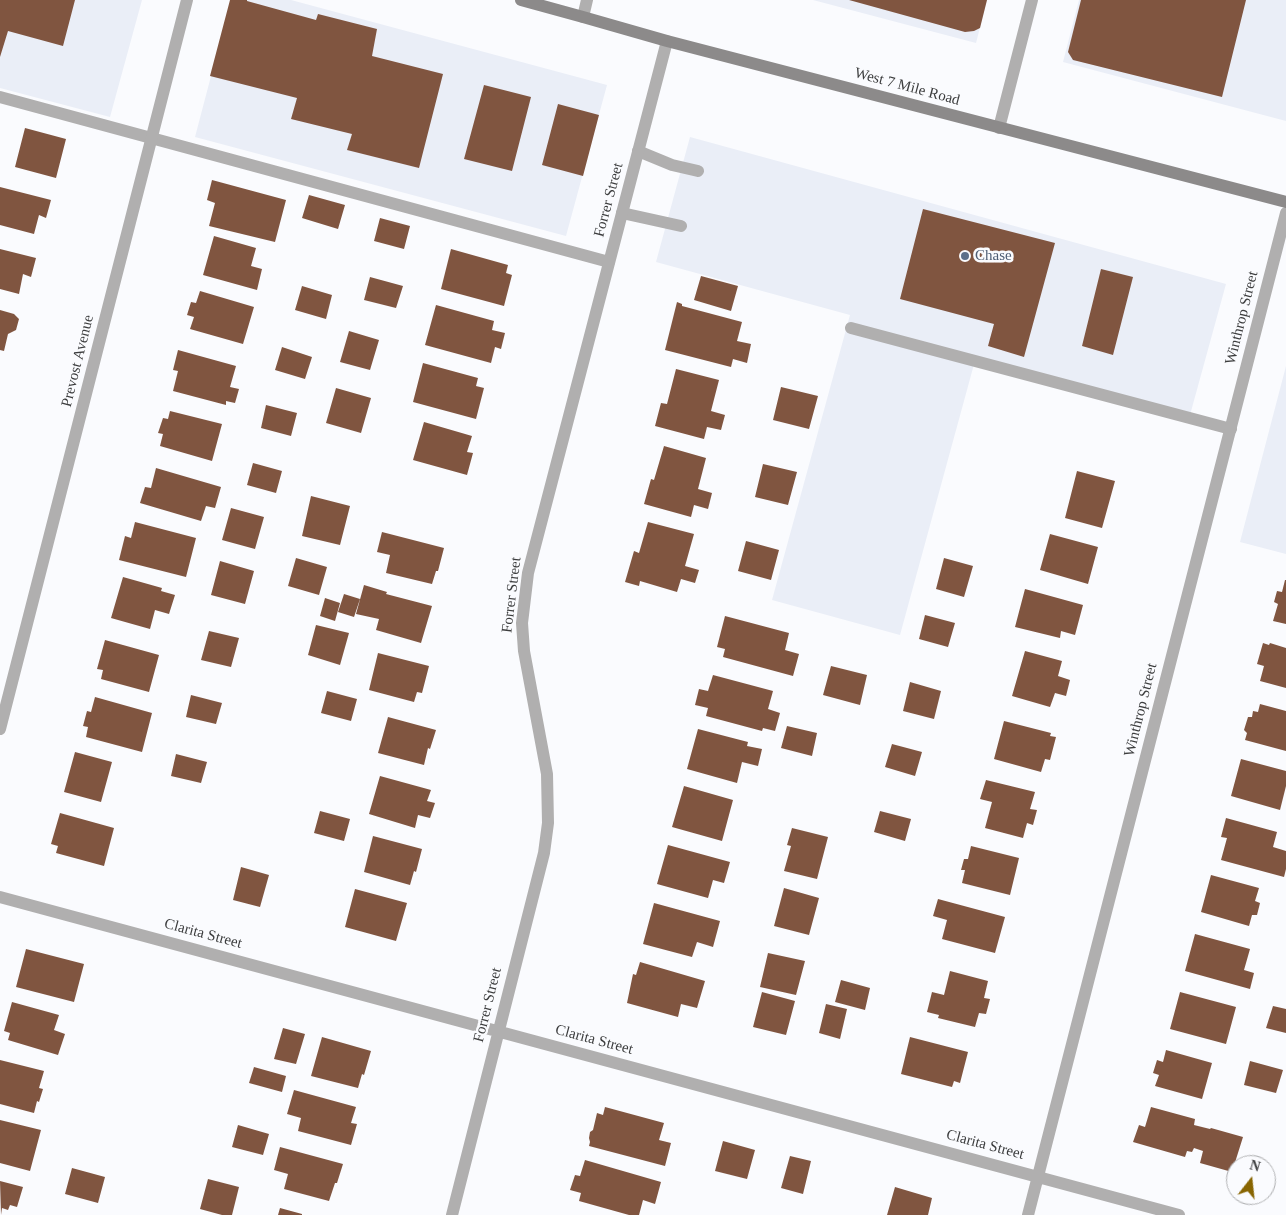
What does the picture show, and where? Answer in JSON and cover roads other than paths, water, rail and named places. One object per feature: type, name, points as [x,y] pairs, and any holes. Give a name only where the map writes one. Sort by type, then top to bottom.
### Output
[{"type":"main road","name":"West 7 Mile Road","points":[[520,0],[667,41],[1286,202]]},
{"type":"street","name":"Prevost Avenue","points":[[0,729],[187,0]]},
{"type":"street","points":[[583,17],[587,0]]},
{"type":"street","points":[[999,128],[1032,0]]},
{"type":"street","name":"Forrer Street","points":[[452,1215],[544,853],[548,823],[547,774],[524,651],[522,623],[528,573],[667,41]]},
{"type":"street","points":[[0,97],[609,262]]},
{"type":"street","points":[[638,152],[672,165],[698,171]]},
{"type":"street","points":[[622,213],[681,226]]},
{"type":"street","name":"Winthrop Street","points":[[1028,1215],[1286,213]]},
{"type":"street","points":[[851,328],[1230,429]]},
{"type":"street","name":"Clarita Street","points":[[0,897],[1179,1215]]},
{"type":"place","name":"Chase","points":[[965,256]]}]
